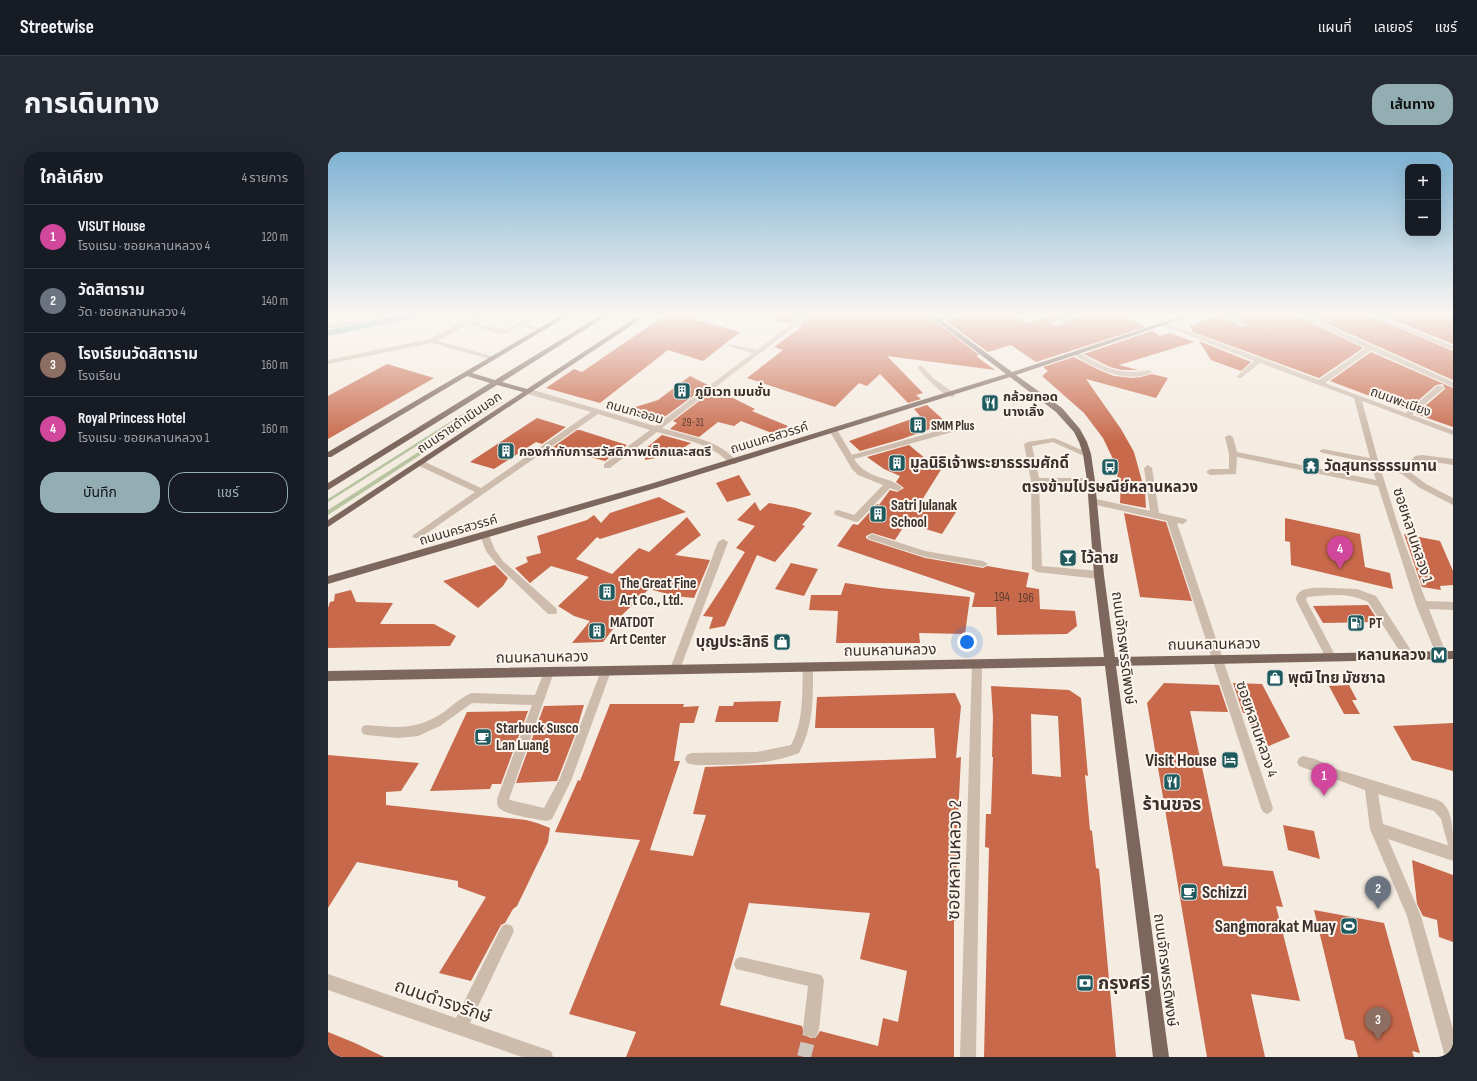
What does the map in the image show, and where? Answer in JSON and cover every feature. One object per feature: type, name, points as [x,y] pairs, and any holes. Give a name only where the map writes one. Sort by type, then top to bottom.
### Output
[{"type":"main road","name":"ถนนราชดำเนินนอก","points":[[328,487],[537,357]]},
{"type":"main road","name":"ถนนราชดำเนินนอก","points":[[328,524],[579,357]]},
{"type":"main road","name":"ถนนจักรพรรดิพงษ์","points":[[987,357],[1049,402],[1068,419],[1080,437],[1087,454],[1091,481],[1099,575],[1161,1057]]},
{"type":"main road","name":"ถนนนครสวรรค์","points":[[328,580],[732,462],[951,395],[1066,357]]},
{"type":"main road","points":[[328,455],[493,358]]},
{"type":"main road","points":[[466,374],[527,391]]},
{"type":"main road","name":"ถนนหลานหลวง","points":[[328,676],[1453,655]]},
{"type":"street","points":[[328,362],[352,357]]},
{"type":"street","points":[[607,466],[751,357]]},
{"type":"street","points":[[1082,357],[1105,370],[1122,375],[1138,375],[1149,372]]},
{"type":"street","name":"ถนนพะเนียง","points":[[1248,357],[1453,433]]},
{"type":"street","points":[[1320,383],[1357,357]]},
{"type":"street","points":[[1393,357],[1453,385]]},
{"type":"street","points":[[1239,377],[1258,361]]},
{"type":"street","points":[[920,367],[931,379],[951,395]]},
{"type":"street","points":[[1407,416],[1440,388]]},
{"type":"street","name":"ถนนกะออม","points":[[527,391],[714,447],[725,453],[732,462]]},
{"type":"street","name":"ซอยหลานหลวง 1","points":[[1357,397],[1382,484],[1421,605],[1442,656]]},
{"type":"street","points":[[418,536],[596,412]]},
{"type":"street","points":[[850,458],[968,425]]},
{"type":"street","points":[[833,430],[855,467],[861,473],[898,488]]},
{"type":"street","points":[[1210,472],[1233,472],[1233,454],[1229,438]]},
{"type":"street","points":[[1087,454],[1054,440],[1029,443],[1035,481],[1037,569],[1099,575]]},
{"type":"street","points":[[1323,451],[1405,472],[1423,486],[1453,502]]},
{"type":"street","points":[[1233,454],[1382,484]]},
{"type":"street","points":[[1405,472],[1418,458],[1422,457],[1453,462]]},
{"type":"street","points":[[420,462],[481,491]]},
{"type":"street","points":[[1148,468],[1155,514]]},
{"type":"street","points":[[1035,481],[1091,481]]},
{"type":"street","points":[[838,513],[856,519],[889,484]]},
{"type":"street","points":[[1092,501],[1183,521]]},
{"type":"street","name":"ซอยหลานหลวง 4","points":[[1171,518],[1267,808]]},
{"type":"street","points":[[485,535],[490,551],[500,563],[552,611]]},
{"type":"street","points":[[872,537],[925,554],[983,564]]},
{"type":"street","points":[[675,669],[723,542]]},
{"type":"street","points":[[1331,657],[1300,600],[1301,595],[1305,593],[1349,591],[1364,594],[1372,599],[1408,655]]},
{"type":"street","points":[[1421,605],[1453,606]]},
{"type":"street","name":"ซอยหลานหลวง 2","points":[[968,1057],[977,664]]},
{"type":"street","points":[[691,759],[743,759],[774,755],[795,749],[800,740],[805,720],[808,667]]},
{"type":"street","points":[[549,672],[504,795],[503,804],[514,809],[547,815],[565,781],[606,671]]},
{"type":"street","points":[[367,730],[399,733],[411,732],[426,728],[445,719],[472,698],[539,700]]},
{"type":"street","points":[[1302,762],[1334,774],[1438,806],[1446,816],[1453,840]]},
{"type":"street","points":[[1371,785],[1377,829],[1414,916],[1453,1057]]},
{"type":"street","points":[[1377,829],[1453,854]]},
{"type":"street","points":[[460,1028],[507,931]]},
{"type":"street","points":[[741,964],[816,980],[811,1028]]},
{"type":"street","name":"ถนนดำรงรักษ์","points":[[328,982],[545,1057]]},
{"type":"green space","points":[[488,398],[491,399],[328,502],[328,499]]},
{"type":"green space","points":[[498,401],[502,402],[328,515],[328,510]]},
{"type":"building","points":[[604,357],[659,357],[600,403],[546,388],[574,369],[582,372]]},
{"type":"building","points":[[691,357],[708,357],[703,361]]},
{"type":"building","points":[[774,357],[888,357],[923,393],[916,395],[921,399],[908,403],[880,374],[867,386],[859,383],[835,407],[747,378]]},
{"type":"building","points":[[897,357],[978,357],[995,370]]},
{"type":"building","points":[[1029,357],[1051,357],[1036,362]]},
{"type":"building","points":[[1074,357],[1114,376],[1132,378],[1152,374],[1168,378],[1156,398],[1086,379],[1121,429],[1134,452],[1145,492],[1146,508],[1120,503],[1121,478],[1118,478],[1113,459],[1103,438],[1084,413],[1042,376],[1048,371],[1043,367]]},
{"type":"building","points":[[1090,357],[1144,357],[1119,365],[1138,370],[1122,370],[1110,367]]},
{"type":"building","points":[[1209,357],[1239,357],[1251,362],[1241,371],[1211,360]]},
{"type":"building","points":[[1262,357],[1349,357],[1319,378]]},
{"type":"building","points":[[1364,357],[1383,357],[1453,388],[1453,427],[1416,414],[1445,389],[1443,384],[1436,385],[1407,410],[1330,381]]},
{"type":"building","points":[[1402,357],[1453,357],[1453,380]]},
{"type":"building","points":[[387,364],[434,378],[328,439],[328,396]]},
{"type":"building","name":"ภูมิเวท เมนชั่น","points":[[690,376],[708,385],[663,418],[629,409],[658,400]]},
{"type":"building","points":[[715,389],[755,409],[752,411],[788,426],[777,435],[741,421],[734,426],[718,422],[699,437],[670,429],[677,423],[673,421]]},
{"type":"building","points":[[927,405],[947,423],[902,439],[860,451],[849,441],[920,416],[914,409]]},
{"type":"building","name":"กองกำกับการสวัสดิภาพเด็กและสตรี","points":[[537,418],[566,427],[542,444],[536,442],[494,469],[470,462]]},
{"type":"building","points":[[577,430],[627,445],[605,461],[553,447]]},
{"type":"building","points":[[662,435],[691,443],[672,455],[645,460],[645,449]]},
{"type":"building","points":[[909,445],[931,463],[944,465],[922,500],[956,512],[942,534],[906,523],[895,540],[872,533],[866,536],[866,538],[925,558],[983,568],[987,566],[1029,573],[1026,587],[1039,589],[1040,609],[1075,611],[1077,626],[1067,634],[997,635],[996,607],[972,607],[975,593],[837,546],[853,524],[858,525],[877,504],[879,505],[890,490],[897,492],[904,488],[896,482],[900,476],[884,469],[867,457]]},
{"type":"building","points":[[739,475],[751,495],[727,502],[716,483]]},
{"type":"building","points":[[659,497],[686,512],[600,539],[597,537],[576,559],[612,574],[639,548],[649,552],[687,517],[701,535],[675,555],[710,560],[694,598],[675,596],[649,589],[622,615],[620,620],[603,642],[572,643],[590,621],[574,616],[558,606],[589,577],[551,566],[530,583],[515,568],[528,562],[526,557],[541,553],[537,536],[587,520],[594,515],[601,523],[610,513]]},
{"type":"building","points":[[755,502],[760,511],[769,503],[796,508],[812,513],[802,525],[805,526],[775,562],[757,555],[725,626],[709,629],[713,617],[703,616],[745,552],[736,548],[755,526],[737,520]]},
{"type":"building","points":[[1124,513],[1166,522],[1192,601],[1140,597]]},
{"type":"building","points":[[1285,518],[1360,534],[1365,567],[1390,573],[1393,589],[1291,565],[1290,542],[1285,541]]},
{"type":"building","points":[[1404,534],[1440,541],[1453,571],[1453,585],[1440,586],[1441,590],[1422,587]]},
{"type":"building","points":[[791,563],[818,569],[804,596],[775,589]]},
{"type":"building","points":[[495,565],[508,578],[503,586],[478,608],[443,581]]},
{"type":"building","points":[[845,583],[970,597],[965,634],[919,633],[920,643],[836,643],[838,611],[809,610],[811,595],[841,595]]},
{"type":"building","points":[[351,590],[356,602],[393,603],[380,624],[434,624],[456,636],[450,646],[328,648],[328,608],[330,602],[334,601],[335,594]]},
{"type":"building","points":[[1368,605],[1379,622],[1323,623],[1313,606]]},
{"type":"building","points":[[1164,683],[1219,685],[1228,712],[1190,711],[1223,866],[1273,871],[1283,907],[1276,906],[1300,1001],[1251,994],[1265,1057],[1207,1057],[1147,703]]},
{"type":"building","points":[[1233,683],[1262,684],[1290,737],[1262,749],[1245,713],[1243,713]]},
{"type":"building","points":[[1349,685],[1357,700],[1352,700],[1360,714],[1344,714],[1329,686]]},
{"type":"building","points":[[991,686],[1069,690],[1081,698],[1088,776],[1085,775],[1090,830],[1092,831],[1096,868],[1099,869],[1116,1057],[984,1057],[989,848],[985,847],[986,814],[991,814],[993,717]],"holes":[[[1031,714],[1058,716],[1061,777],[1032,774]]]},
{"type":"building","points":[[955,693],[961,706],[956,758],[961,757],[957,837],[956,921],[954,921],[954,1057],[626,1057],[636,1032],[569,1014],[640,840],[555,832],[578,780],[580,781],[610,704],[684,704],[683,707],[699,706],[694,723],[680,723],[674,761],[680,761],[650,850],[693,856],[706,815],[693,814],[705,767],[936,758],[934,728],[815,728],[817,697]],"holes":[[[749,903],[870,913],[860,959],[907,971],[898,1022],[883,1018],[878,1046],[820,1031],[817,1036],[811,1038],[804,1035],[802,1026],[720,1005]]]},
{"type":"building","points":[[781,701],[778,722],[715,722],[719,706],[733,706],[734,702]]},
{"type":"building","points":[[584,705],[575,735],[557,781],[516,783],[544,706]]},
{"type":"building","points":[[528,711],[501,784],[492,784],[490,789],[430,791],[467,712]]},
{"type":"building","points":[[1453,723],[1453,771],[1412,760],[1393,726]]},
{"type":"building","points":[[328,755],[419,763],[401,791],[386,792],[386,805],[526,820],[550,828],[548,842],[517,906],[513,909],[505,923],[501,925],[471,981],[439,973],[486,897],[458,887],[458,881],[357,862],[328,908]]},
{"type":"building","points":[[1283,825],[1314,831],[1320,859],[1288,850]]},
{"type":"building","points":[[1412,860],[1453,875],[1453,942],[1439,937],[1437,920],[1423,916],[1417,904]]},
{"type":"building","points":[[1314,910],[1384,923],[1420,1053],[1412,1051],[1414,1057],[1358,1057],[1354,1041],[1345,1039]]},
{"type":"building","points":[[328,1032],[355,1043],[384,1057],[328,1057]]},
{"type":"tunnel","points":[[804,1057],[811,1029]]},
{"type":"place","name":"ภูมิเวท เมนชั่น","points":[[682,391]]},
{"type":"place","name":"กล้วยทอด นางเลิ้ง","points":[[990,403]]},
{"type":"place","name":"SMM Plus","points":[[918,425]]},
{"type":"place","name":"กองกำกับการสวัสดิภาพเด็กและสตรี","points":[[506,451]]},
{"type":"place","name":"มูลนิธิเจ้าพระยาธรรมศักดิ์","points":[[897,463]]},
{"type":"place","name":"วัดสุนทรธรรมทาน","points":[[1311,466]]},
{"type":"place","name":"ตรงข้ามไปรษณีย์หลานหลวง","points":[[1110,467]]},
{"type":"place","name":"Satri Julanak School","points":[[878,514]]},
{"type":"place","name":"ไว้ลาย","points":[[1068,558]]},
{"type":"place","name":"Royal Princess Hotel","points":[[1340,569]]},
{"type":"place","name":"The Great Fine Art Co., Ltd.","points":[[607,592]]},
{"type":"place","name":"PT","points":[[1356,623]]},
{"type":"place","name":"MATDOT Art Center","points":[[597,631]]},
{"type":"place","name":"บุญประสิทธิ","points":[[782,642]]},
{"type":"place","name":"หลานหลวง","points":[[1439,655]]},
{"type":"place","name":"พุฒิ ไทย มัซซาฉ","points":[[1275,678]]},
{"type":"place","name":"Starbuck Susco Lan Luang","points":[[483,737]]},
{"type":"place","name":"Visit House","points":[[1230,760]]},
{"type":"place","name":"ร้านขจร","points":[[1172,782]]},
{"type":"place","name":"VISUT House","points":[[1324,796]]},
{"type":"place","name":"Schizzi","points":[[1189,892]]},
{"type":"place","name":"วัดสิตาราม","points":[[1378,909]]},
{"type":"place","name":"Sangmorakat Muay","points":[[1349,926]]},
{"type":"place","name":"กรุงศรี","points":[[1085,983]]},
{"type":"place","name":"โรงเรียนวัดสิตาราม","points":[[1378,1040]]}]
